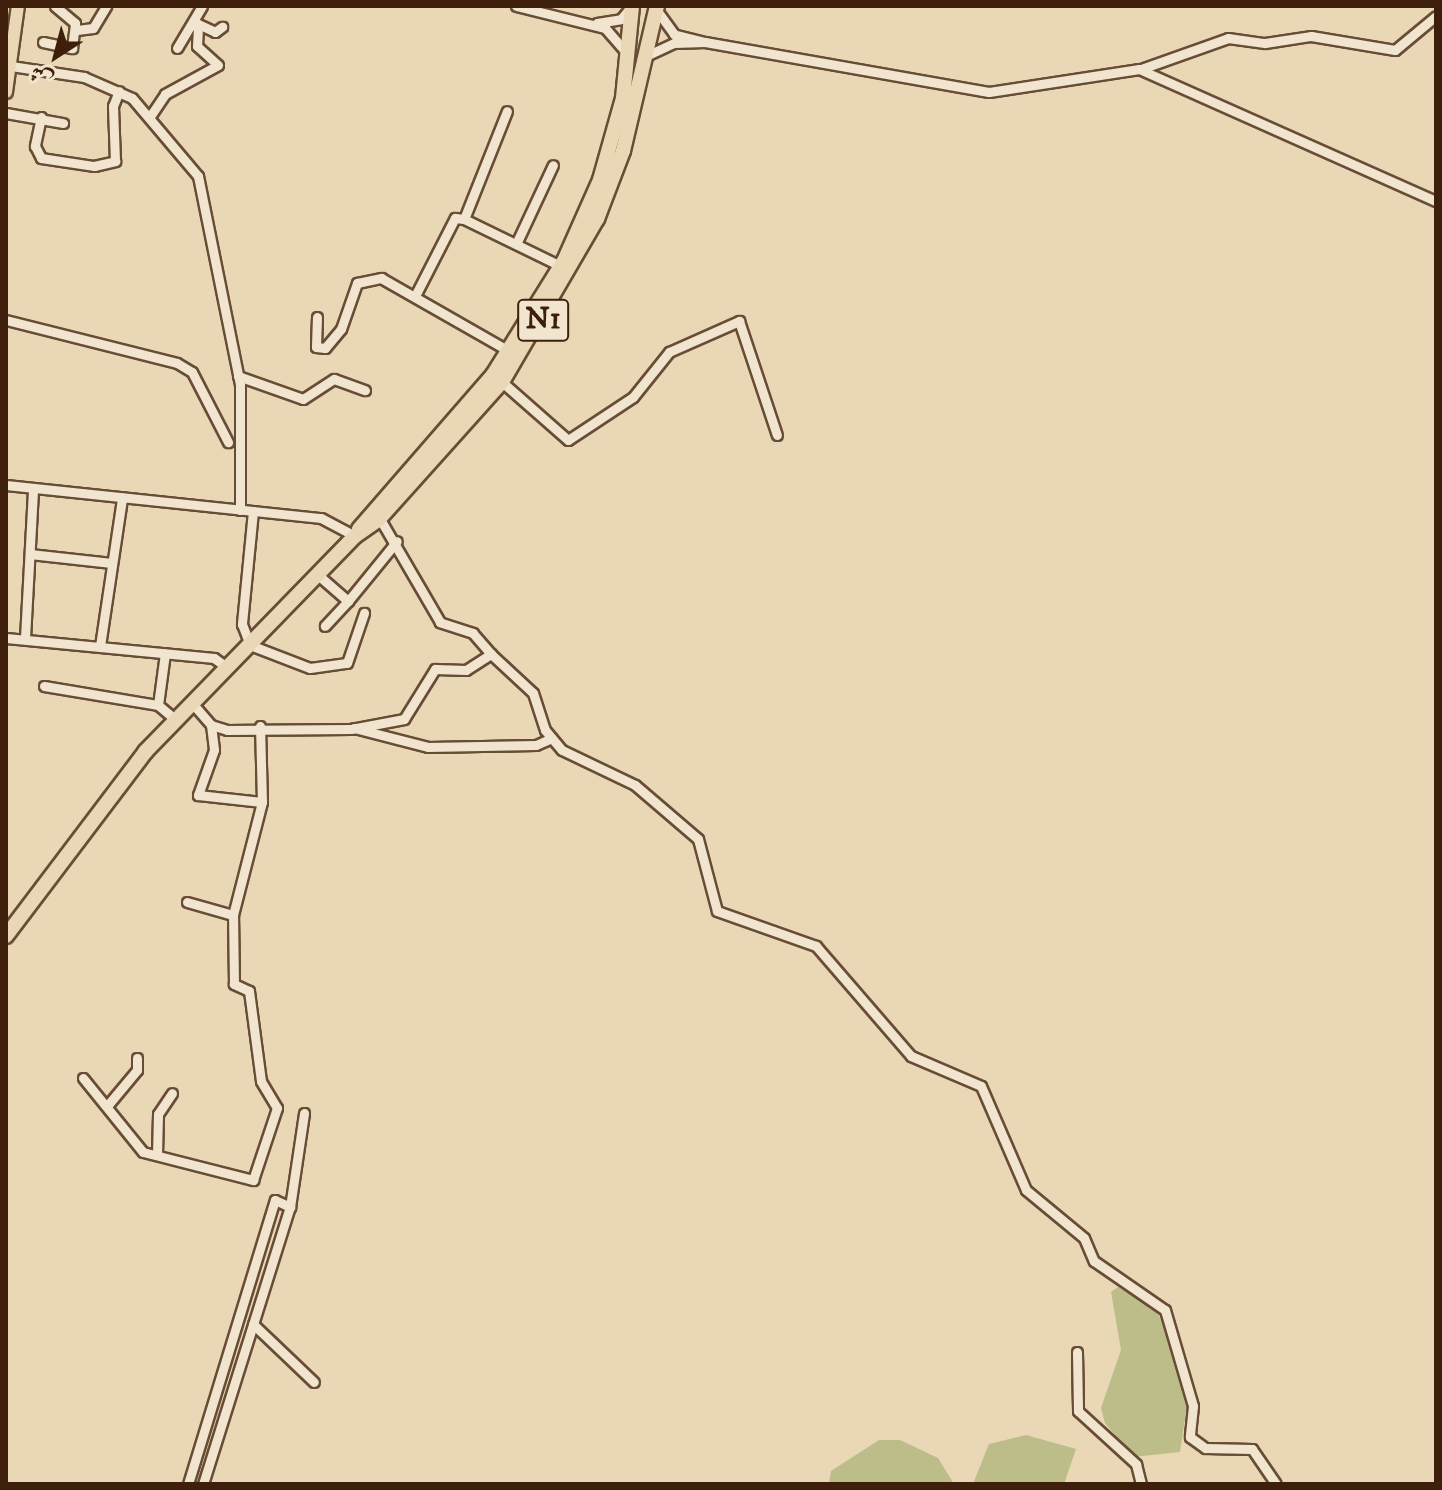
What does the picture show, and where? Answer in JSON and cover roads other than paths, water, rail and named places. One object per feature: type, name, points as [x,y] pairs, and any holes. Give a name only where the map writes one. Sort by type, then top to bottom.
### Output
[{"type":"highway","name":"N1","points":[[6,936],[93,813],[192,703],[355,536],[509,351],[561,266],[600,180],[623,98],[625,51],[632,6]]},
{"type":"highway","name":"N1","points":[[355,536],[380,519],[502,382],[597,219],[648,55],[656,8]]},
{"type":"highway","points":[[625,51],[634,64],[648,55]]},
{"type":"main road","points":[[6,92],[18,6]]},
{"type":"street","points":[[55,6],[77,30]]},
{"type":"street","points":[[77,30],[93,28],[106,6]]},
{"type":"street","points":[[177,48],[195,23],[202,6]]},
{"type":"street","points":[[516,6],[544,10],[578,24],[605,28],[625,51]]},
{"type":"street","points":[[578,24],[615,21],[632,6]]},
{"type":"street","points":[[656,8],[674,34],[705,42],[989,92],[1139,69],[1228,38],[1265,43],[1311,36],[1395,50],[1436,16]]},
{"type":"street","points":[[195,23],[222,27]]},
{"type":"street","points":[[151,115],[165,94],[218,65],[197,46],[195,23]]},
{"type":"street","points":[[43,42],[72,48],[77,30]]},
{"type":"street","points":[[648,55],[674,43],[705,42]]},
{"type":"street","points":[[11,66],[84,77],[119,91],[151,115],[198,176],[238,376],[240,510]]},
{"type":"street","points":[[1139,69],[1436,201]]},
{"type":"street","points":[[41,117],[35,146],[41,158],[94,166],[115,161],[113,106],[119,91]]},
{"type":"street","points":[[464,219],[507,111]]},
{"type":"street","points":[[6,113],[63,123]]},
{"type":"street","points":[[516,244],[553,165]]},
{"type":"street","points":[[415,296],[455,218],[464,219],[561,266]]},
{"type":"street","points":[[317,317],[316,347],[325,348],[341,329],[357,283],[381,278],[509,351]]},
{"type":"street","points":[[6,320],[177,363],[192,372],[228,442]]},
{"type":"street","points":[[502,382],[568,440],[633,397],[669,352],[739,321],[777,435]]},
{"type":"street","points":[[238,376],[303,399],[334,379],[365,390]]},
{"type":"street","points":[[6,485],[321,518],[355,536]]},
{"type":"street","points":[[25,638],[33,488]]},
{"type":"street","points":[[100,646],[122,498]]},
{"type":"street","points":[[253,511],[242,624],[250,645],[310,668],[347,663],[364,613]]},
{"type":"street","points":[[380,519],[397,541],[440,622],[473,633],[541,703],[552,738],[587,766],[635,785],[698,839],[717,911],[816,946],[911,1056],[981,1086],[1026,1190],[1084,1238],[1094,1261],[1165,1310],[1181,1345],[1196,1444],[1252,1449],[1276,1484]]},
{"type":"street","points":[[325,626],[397,541]]},
{"type":"street","points":[[30,554],[112,563]]},
{"type":"street","points":[[318,575],[348,601]]},
{"type":"street","points":[[6,638],[214,658],[228,668]]},
{"type":"street","points":[[158,705],[165,653]]},
{"type":"street","points":[[211,725],[354,728],[404,719],[435,669],[466,670],[491,654]]},
{"type":"street","points":[[44,686],[158,705],[176,720]]},
{"type":"street","points":[[192,703],[211,725],[214,750],[198,795],[262,802]]},
{"type":"street","points":[[83,1078],[107,1106],[130,1144],[157,1155],[253,1180],[277,1108],[261,1081],[249,991],[234,984],[233,915],[262,802],[260,726]]},
{"type":"street","points":[[354,728],[428,747],[536,745],[552,738]]},
{"type":"street","points":[[187,902],[233,915]]},
{"type":"street","points":[[107,1106],[137,1070],[137,1058]]},
{"type":"street","points":[[157,1155],[158,1114],[172,1093]]},
{"type":"street","points":[[203,1484],[290,1207],[304,1113]]},
{"type":"street","points":[[188,1484],[275,1200],[290,1207]]},
{"type":"street","points":[[253,1324],[314,1382]]},
{"type":"street","points":[[1077,1352],[1078,1411],[1136,1464],[1141,1484]]}]
